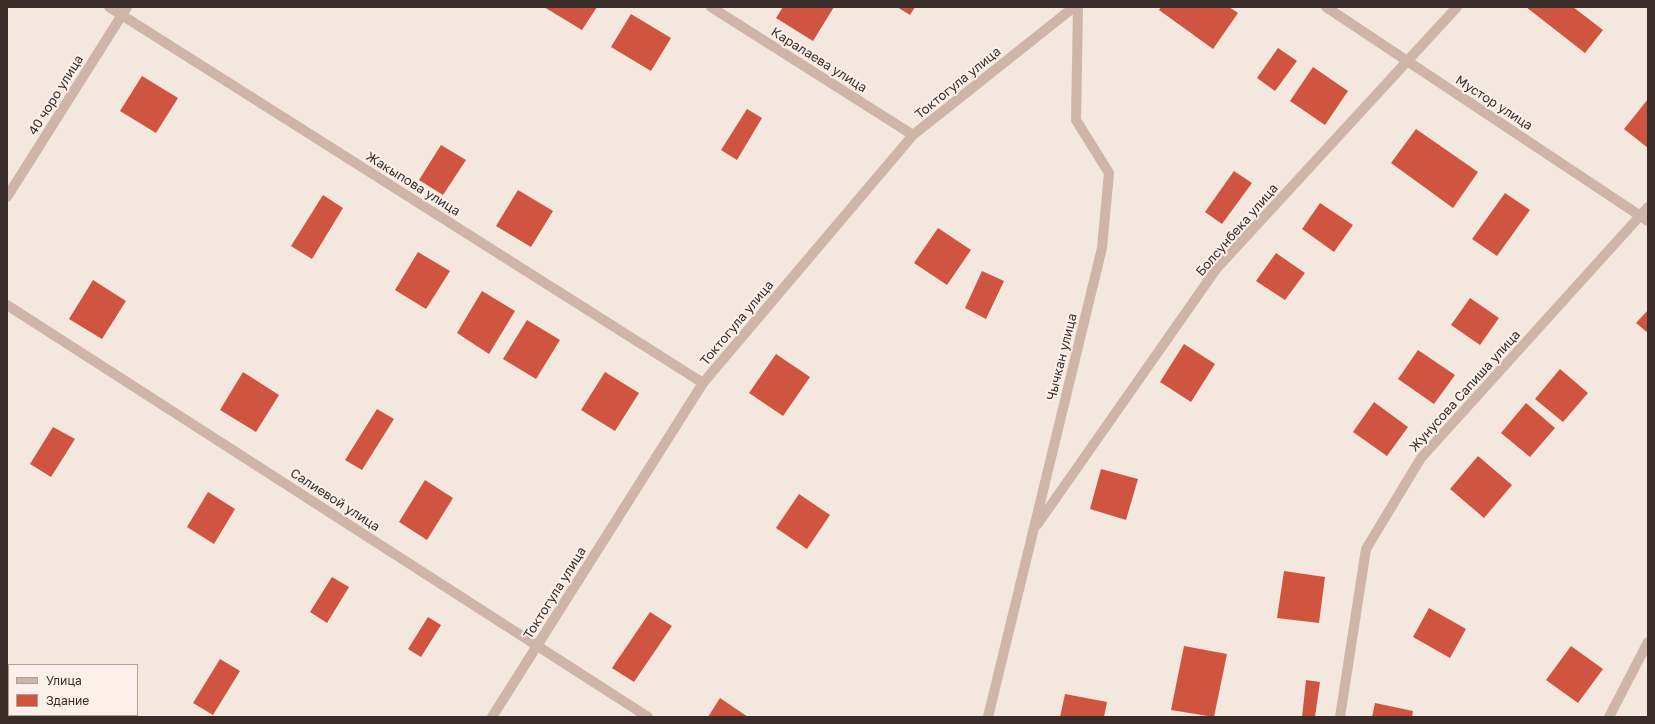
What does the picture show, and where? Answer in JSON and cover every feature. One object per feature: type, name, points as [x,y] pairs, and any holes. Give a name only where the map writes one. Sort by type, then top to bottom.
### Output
[{"type":"street","name":"Жакыпова улица","points":[[110,7],[124,11],[702,384]]},
{"type":"street","name":"Каралаева улица","points":[[711,7],[913,136]]},
{"type":"street","name":"Токтогула улица","points":[[492,717],[702,384],[913,136],[1074,7]]},
{"type":"street","name":"Чычкан улица","points":[[988,717],[1102,248],[1109,173],[1076,120],[1078,7]]},
{"type":"street","name":"Мустор улица","points":[[1326,7],[1644,218]]},
{"type":"street","name":"Болсунбека улица","points":[[1034,530],[1217,268],[1457,7]]},
{"type":"street","name":"40 чоро улица","points":[[7,197],[124,11]]},
{"type":"street","name":"Жунусова Сапиша улица","points":[[1340,717],[1366,549],[1417,464],[1644,218],[1648,207]]},
{"type":"street","name":"Салиевой улица","points":[[7,305],[648,717]]},
{"type":"street","points":[[1609,717],[1648,642]]},
{"type":"building","points":[[544,7],[597,7],[582,30]]},
{"type":"building","points":[[783,7],[834,7],[813,41],[776,18]]},
{"type":"building","points":[[897,7],[915,7],[910,15]]},
{"type":"building","points":[[1161,7],[1229,7],[1238,13],[1213,49],[1159,10]]},
{"type":"building","points":[[1526,7],[1573,7],[1603,30],[1585,53]]},
{"type":"building","points":[[631,14],[671,38],[651,71],[611,47]]},
{"type":"building","points":[[1278,48],[1297,61],[1275,91],[1257,78]]},
{"type":"building","points":[[1313,67],[1348,91],[1325,125],[1290,101]]},
{"type":"building","points":[[142,76],[178,98],[156,133],[120,111]]},
{"type":"building","points":[[1648,99],[1648,148],[1624,129]]},
{"type":"building","points":[[747,109],[762,118],[737,160],[721,150]]},
{"type":"building","points":[[1416,129],[1478,172],[1453,208],[1391,163]]},
{"type":"building","points":[[441,145],[466,160],[443,195],[419,180]]},
{"type":"building","points":[[1234,171],[1252,183],[1222,224],[1205,212]]},
{"type":"building","points":[[518,190],[553,211],[531,247],[496,226]]},
{"type":"building","points":[[1505,193],[1530,210],[1497,256],[1472,239]]},
{"type":"building","points":[[323,195],[343,208],[312,259],[291,246]]},
{"type":"building","points":[[1320,203],[1353,225],[1334,252],[1302,229]]},
{"type":"building","points":[[938,228],[971,250],[947,285],[914,263]]},
{"type":"building","points":[[418,252],[450,271],[426,309],[395,290]]},
{"type":"building","points":[[1276,253],[1305,273],[1285,300],[1256,281]]},
{"type":"building","points":[[982,271],[1004,281],[986,319],[965,308]]},
{"type":"building","points":[[93,280],[126,301],[102,339],[69,319]]},
{"type":"building","points":[[482,291],[515,311],[489,354],[457,333]]},
{"type":"building","points":[[1470,298],[1499,318],[1480,345],[1451,325]]},
{"type":"building","points":[[1648,310],[1648,333],[1636,323]]},
{"type":"building","points":[[527,320],[560,340],[536,379],[503,359]]},
{"type":"building","points":[[1184,344],[1215,364],[1191,402],[1160,382]]},
{"type":"building","points":[[1418,350],[1455,375],[1434,404],[1398,379]]},
{"type":"building","points":[[776,354],[810,377],[783,416],[749,393]]},
{"type":"building","points":[[1560,369],[1588,393],[1563,422],[1535,399]]},
{"type":"building","points":[[243,372],[279,395],[256,432],[220,410]]},
{"type":"building","points":[[605,372],[639,393],[615,431],[581,410]]},
{"type":"building","points":[[1374,402],[1408,427],[1387,456],[1353,432]]},
{"type":"building","points":[[1526,403],[1555,428],[1530,457],[1501,433]]},
{"type":"building","points":[[377,409],[394,419],[362,470],[345,460]]},
{"type":"building","points":[[53,427],[75,439],[51,477],[30,464]]},
{"type":"building","points":[[1478,456],[1512,485],[1484,518],[1450,489]]},
{"type":"building","points":[[1101,469],[1138,479],[1126,520],[1090,509]]},
{"type":"building","points":[[425,480],[453,498],[427,540],[399,522]]},
{"type":"building","points":[[208,492],[235,509],[214,544],[187,527]]},
{"type":"building","points":[[799,494],[830,515],[807,549],[776,528]]},
{"type":"building","points":[[1284,571],[1325,577],[1319,623],[1277,618]]},
{"type":"building","points":[[332,577],[349,587],[327,623],[310,612]]},
{"type":"building","points":[[1429,608],[1466,629],[1450,658],[1413,637]]},
{"type":"building","points":[[650,612],[672,626],[634,682],[612,668]]},
{"type":"building","points":[[428,617],[441,625],[421,657],[408,649]]},
{"type":"building","points":[[1184,646],[1227,654],[1214,717],[1171,710]]},
{"type":"building","points":[[1571,646],[1603,669],[1578,703],[1546,680]]},
{"type":"building","points":[[220,659],[240,671],[213,715],[193,703]]},
{"type":"building","points":[[1306,680],[1320,682],[1315,717],[1302,717]]},
{"type":"building","points":[[1065,694],[1107,702],[1104,717],[1060,717]]},
{"type":"building","points":[[720,698],[748,717],[708,717]]},
{"type":"building","points":[[1375,703],[1413,711],[1412,717],[1372,717]]}]
